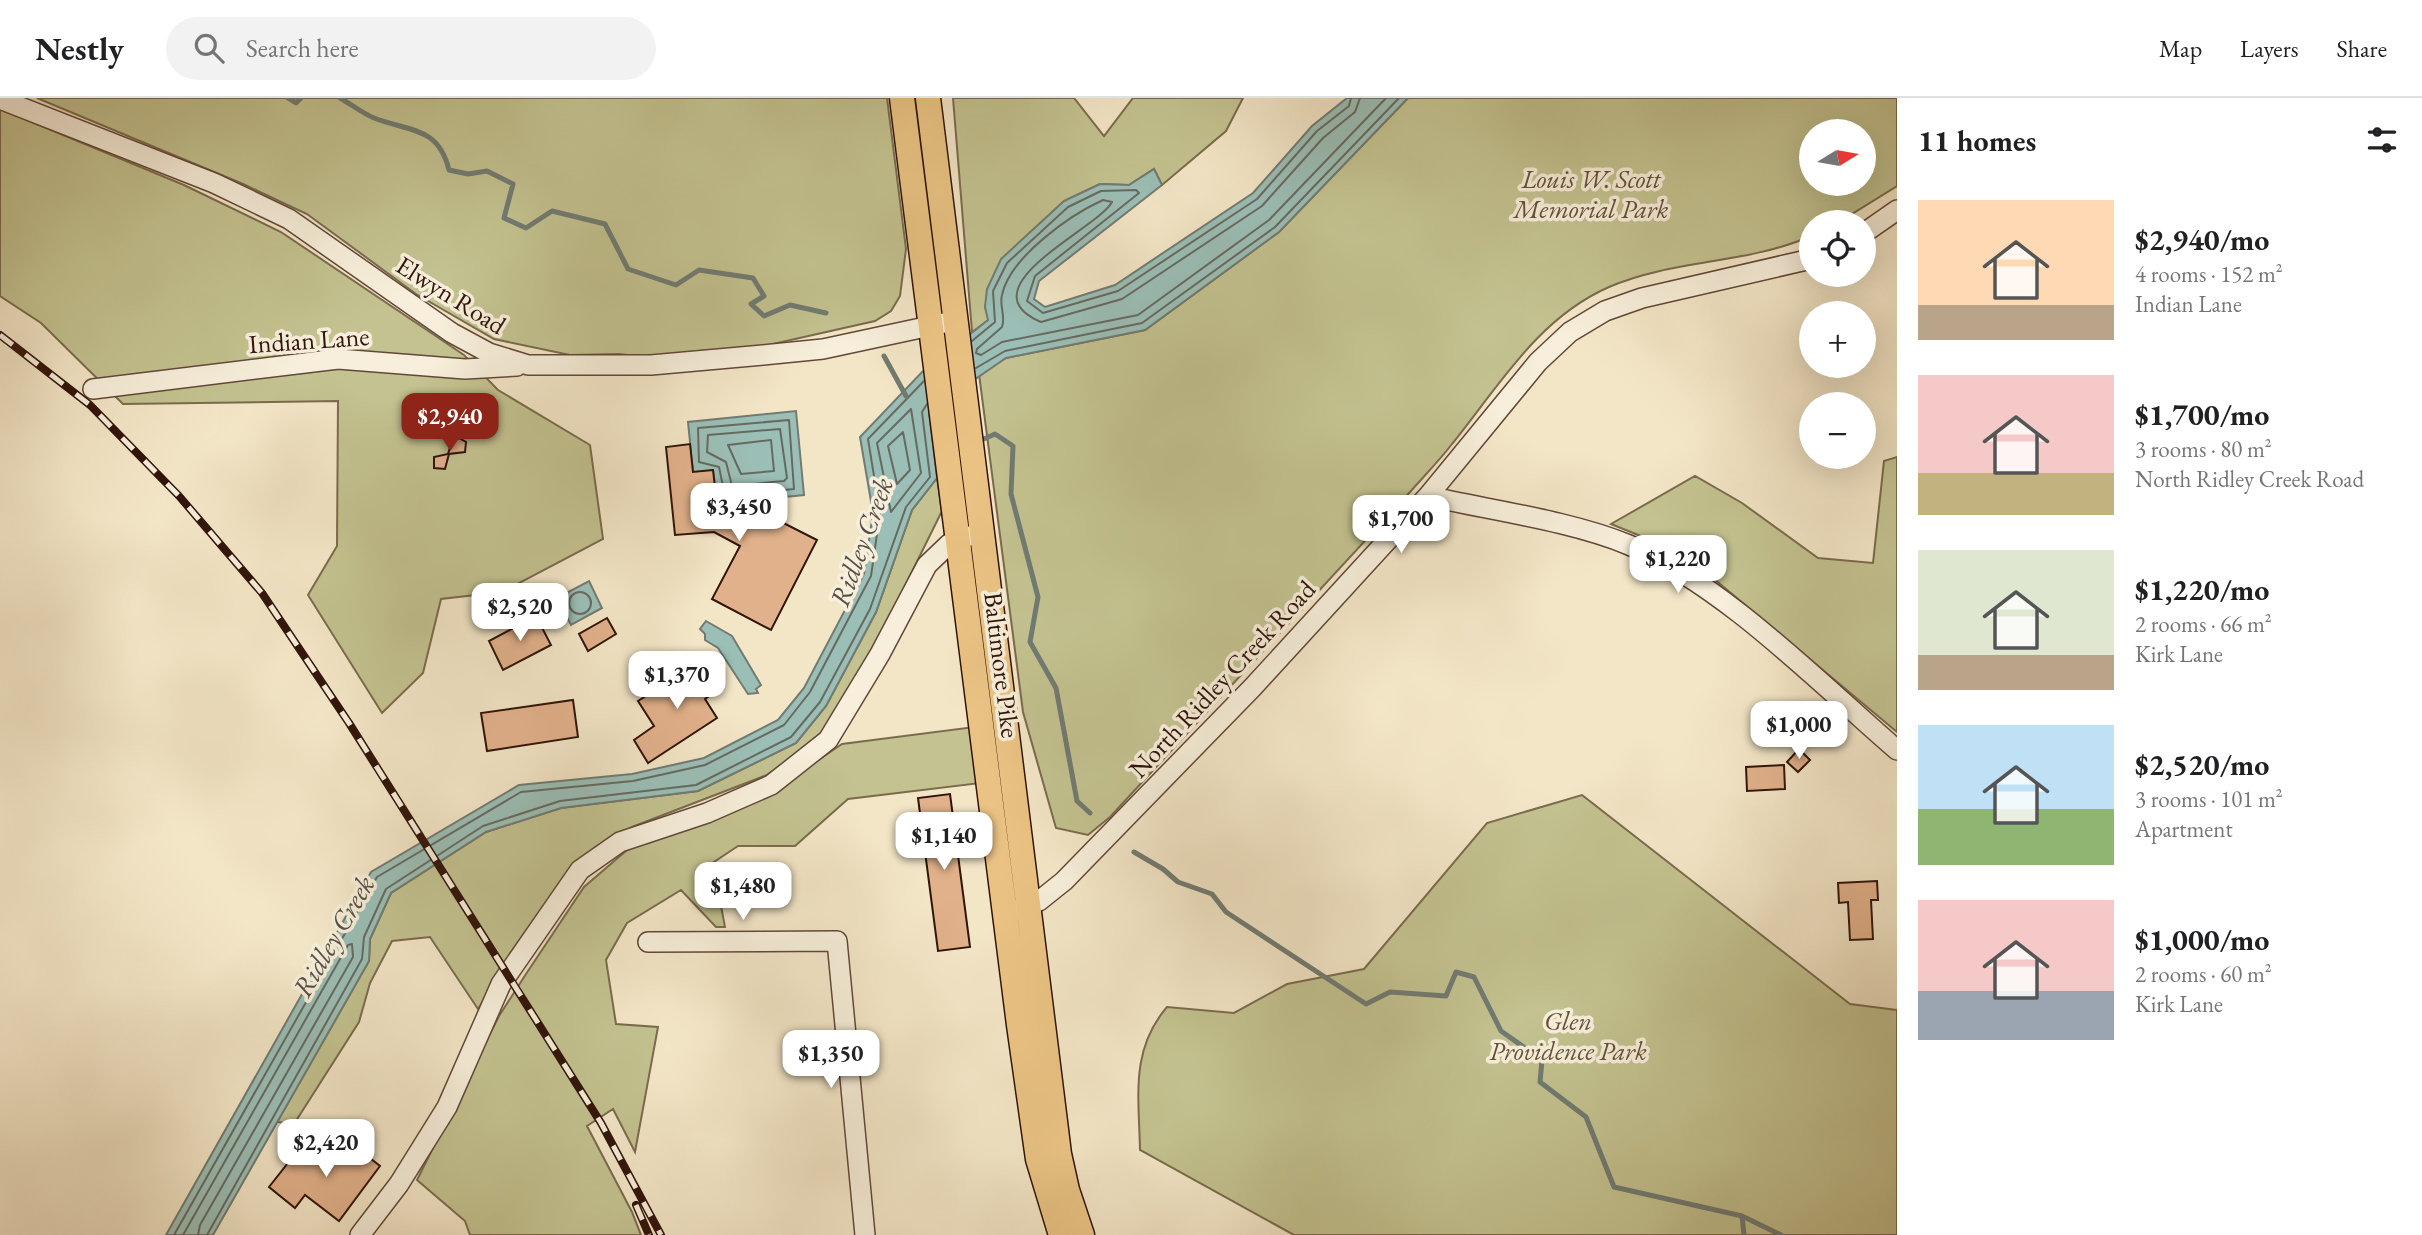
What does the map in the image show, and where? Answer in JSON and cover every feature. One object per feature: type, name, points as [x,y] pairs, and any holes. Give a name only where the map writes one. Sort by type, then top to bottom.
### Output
[{"type":"main road","name":"Baltimore Pike","points":[[902,98],[948,472],[968,537]]},
{"type":"main road","name":"Baltimore Pike","points":[[928,98],[971,455],[968,537],[1015,911],[1035,1141],[1047,1196],[1061,1235]]},
{"type":"main road","name":"Baltimore Pike","points":[[1015,911],[1062,1172],[1082,1235]]},
{"type":"street","name":"Elwyn Road","points":[[0,99],[214,183],[289,219],[452,333],[489,353],[528,366],[651,365],[823,349],[930,326],[956,330]]},
{"type":"street","points":[[1876,225],[1897,210]]},
{"type":"street","name":"North Ridley Creek Road","points":[[1015,911],[1064,881],[1214,728],[1428,496],[1538,362],[1570,332],[1605,311],[1642,298],[1799,262]]},
{"type":"street","name":"Indian Lane","points":[[93,389],[338,359],[465,369],[528,366]]},
{"type":"street","points":[[1428,496],[1628,545],[1680,572],[1726,602],[1897,750]]},
{"type":"street","points":[[360,1235],[400,1184],[447,1107],[501,984],[580,870],[620,842],[707,813],[771,785],[828,740],[880,654],[926,565],[939,551],[968,537]]},
{"type":"street","points":[[648,942],[837,941],[865,1235]]},
{"type":"green space","points":[[37,98],[887,98],[906,249],[900,296],[891,311],[875,321],[764,346],[653,358],[619,354],[570,355],[494,339],[416,294],[307,214],[243,184]]},
{"type":"green space","points":[[953,98],[1074,98],[1104,136],[1133,98],[1243,98],[1226,131],[1162,185],[1154,169],[1129,185],[1100,184],[1064,201],[1001,260],[985,307],[989,320],[972,332]]},
{"type":"green space","name":"Louis W. Scott Memorial Park","points":[[1408,98],[1897,98],[1897,186],[1858,210],[1799,210],[1799,240],[1762,252],[1634,278],[1584,300],[1561,316],[1522,355],[1431,468],[1110,817],[1088,835],[1056,828],[1023,712],[979,374],[1006,358],[1145,330],[1279,232]]},
{"type":"green space","points":[[0,109],[184,185],[281,232],[464,355],[498,390],[590,445],[603,539],[502,592],[441,599],[423,673],[382,713],[308,595],[337,546],[338,401],[123,404],[41,323],[0,296]]},
{"type":"green space","points":[[1897,457],[1897,732],[1683,553],[1611,524],[1695,476],[1742,503],[1818,558],[1873,563],[1884,461]]},
{"type":"green space","points":[[937,478],[942,511],[890,616],[826,732],[767,775],[632,827],[594,848],[566,875],[478,1009],[430,937],[392,941],[370,983],[359,1022],[294,1124],[277,1122],[369,961],[370,939],[391,893],[486,832],[561,808],[698,791],[796,743],[826,706],[876,612],[912,510]]},
{"type":"green space","points":[[974,727],[981,783],[848,799],[795,846],[738,846],[699,872],[721,906],[725,927],[716,927],[681,890],[627,923],[606,960],[616,1024],[658,1027],[635,1152],[613,1109],[587,1126],[632,1212],[641,1235],[470,1235],[465,1221],[417,1180],[499,1016],[584,887],[627,850],[774,790],[842,744]]},
{"type":"green space","name":"Glen Providence Park","points":[[1582,795],[1850,1004],[1897,1010],[1897,1235],[1294,1235],[1140,1150],[1138,1093],[1142,1057],[1155,1023],[1167,1007],[1234,1013],[1287,984],[1364,969],[1487,823]]},
{"type":"water","points":[[1347,98],[1408,98],[1279,232],[1145,330],[1006,358],[929,411],[937,478],[912,510],[876,612],[826,706],[796,743],[698,791],[561,808],[486,832],[391,893],[370,939],[369,961],[213,1235],[166,1235],[371,872],[519,785],[632,774],[704,758],[778,720],[804,688],[864,574],[873,513],[860,437],[924,370],[988,320],[985,307],[987,289],[1001,259],[1064,201],[1100,184],[1129,185],[1154,169],[1162,185],[1039,281],[1034,299],[1045,307],[1115,285],[1253,193],[1312,126]]},
{"type":"water","points":[[796,411],[804,495],[717,504],[713,470],[693,472],[688,422]]},
{"type":"water","points":[[589,581],[602,608],[571,625],[557,598]]},
{"type":"water","points":[[706,621],[732,636],[761,685],[756,689],[758,693],[748,694],[718,648],[705,640],[705,634],[700,629]]},
{"type":"building","points":[[459,438],[466,442],[465,452],[449,454],[445,469],[434,468],[434,457],[448,454],[452,441]]},
{"type":"building","points":[[690,444],[693,472],[713,470],[717,504],[753,523],[760,511],[817,540],[771,630],[712,599],[740,546],[714,532],[675,535],[666,447]]},
{"type":"building","points":[[536,616],[551,645],[503,670],[489,641]]},
{"type":"building","points":[[607,618],[616,634],[588,651],[579,634]]},
{"type":"building","points":[[701,661],[719,689],[705,699],[717,718],[648,763],[634,740],[654,726],[638,701]]},
{"type":"building","points":[[573,700],[578,737],[487,751],[481,713]]},
{"type":"building","points":[[1799,749],[1810,760],[1798,772],[1787,762]]},
{"type":"building","points":[[1784,765],[1785,789],[1747,791],[1746,767]]},
{"type":"building","points":[[950,794],[970,947],[938,951],[918,798]]},
{"type":"building","points":[[1877,881],[1878,900],[1871,900],[1873,939],[1850,940],[1848,902],[1839,903],[1838,883]]},
{"type":"building","points":[[348,1141],[380,1166],[339,1221],[305,1195],[295,1208],[269,1187],[303,1144],[330,1165]]},
{"type":"waterway","points":[[288,98],[296,103],[301,98]]},
{"type":"waterway","points":[[340,98],[365,114],[430,138],[438,145],[449,170],[468,174],[487,171],[513,184],[504,218],[526,228],[552,211],[605,224],[628,269],[676,285],[699,270],[753,278],[764,296],[751,304],[764,316],[790,305],[826,313]]},
{"type":"waterway","points":[[884,356],[906,396]]},
{"type":"waterway","points":[[977,442],[995,434],[1013,446],[1011,494],[1038,597],[1030,642],[1056,688],[1077,801],[1090,813]]},
{"type":"waterway","points":[[1134,852],[1163,869],[1178,882],[1212,894],[1226,912],[1366,1004],[1390,992],[1446,996],[1456,972],[1474,977],[1501,1031],[1542,1060],[1540,1082],[1586,1117],[1614,1187],[1742,1216],[1744,1235]]},
{"type":"waterway","points":[[1742,1216],[1781,1235]]},
{"type":"railway","points":[[0,335],[90,405],[179,496],[262,593],[349,723],[601,1123],[661,1235]]},
{"type":"railway","points":[[636,1205],[649,1235]]},
{"type":"water label","name":"Ridley Creek","points":[[861,542]]},
{"type":"water label","name":"Ridley Creek","points":[[333,936]]}]
